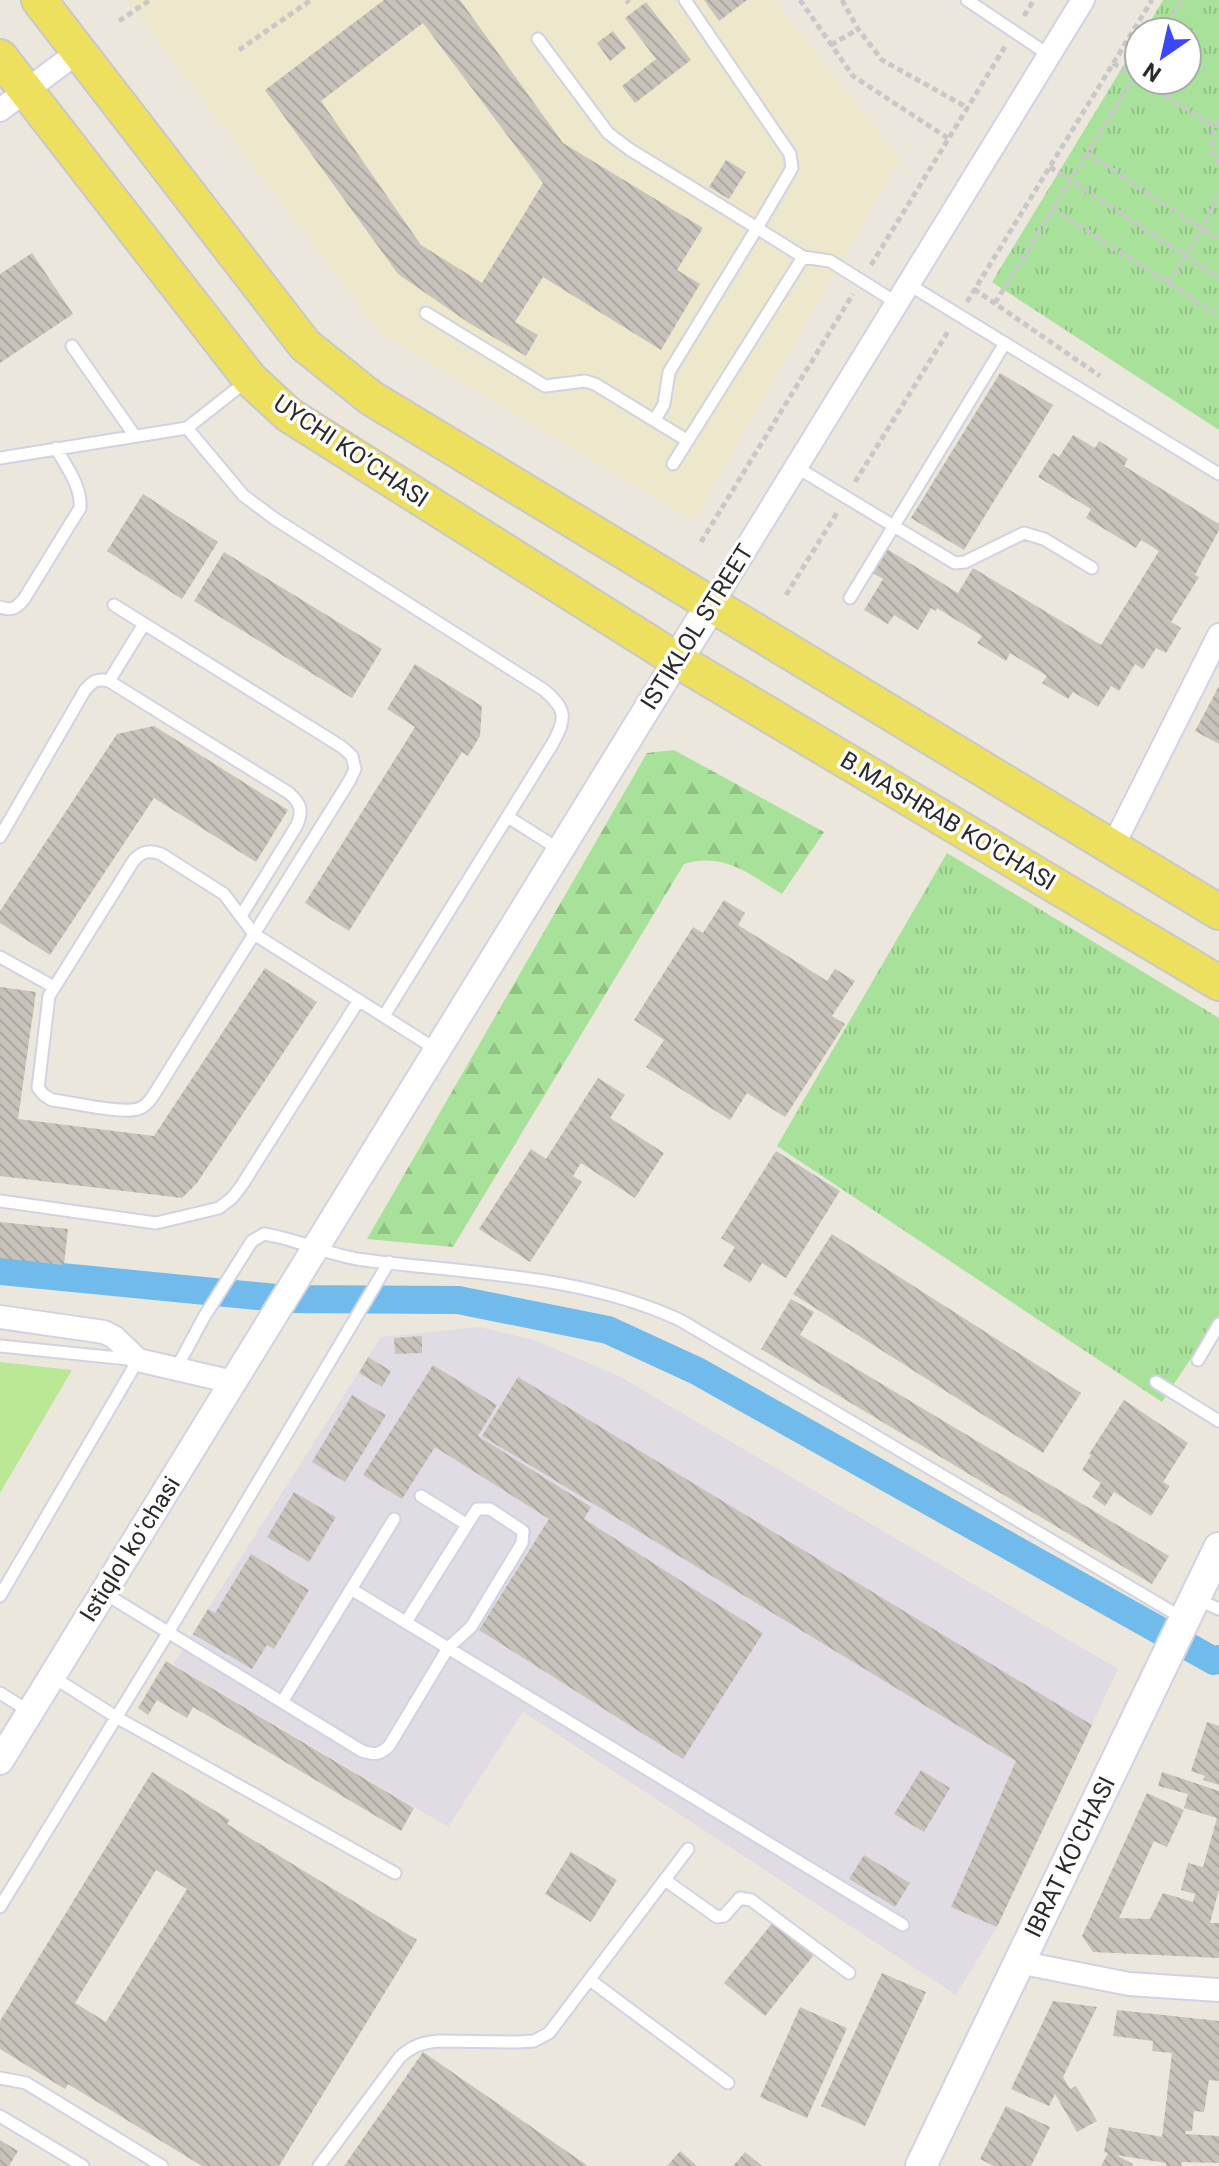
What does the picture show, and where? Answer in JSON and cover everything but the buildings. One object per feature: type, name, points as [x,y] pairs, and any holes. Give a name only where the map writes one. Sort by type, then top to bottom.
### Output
[{"type":"main road","points":[[39,0],[305,345],[371,398],[1219,912]]},
{"type":"main road","name":"UYCHI KO’CHASI","points":[[0,57],[13,101],[250,379],[289,415],[677,660]]},
{"type":"main road","name":"ISTIKLOL STREET","points":[[677,660],[712,604]]},
{"type":"main road","name":"B.MASHRAB KO'CHASI","points":[[677,660],[1219,983]]},
{"type":"main road","name":"IBRAT KO'CHASI","points":[[921,2166],[1152,1691],[1195,1614],[1219,1548]]},
{"type":"street","name":"ISTIKLOL STREET","points":[[712,604],[1083,0]]},
{"type":"street","points":[[13,101],[78,52]]},
{"type":"street","points":[[1112,848],[1219,635]]},
{"type":"street","name":"ISTIKLOL STREET","points":[[261,1338],[677,660]]},
{"type":"street","points":[[0,1317],[104,1332],[114,1337],[138,1360],[233,1382]]},
{"type":"street","name":"Istiqlol koʻchasi","points":[[0,1761],[261,1338]]},
{"type":"street","points":[[1018,1962],[1129,1984],[1219,1990]]},
{"type":"lane","points":[[655,420],[664,404],[669,372],[792,168],[790,154],[685,0]]},
{"type":"lane","points":[[967,0],[1049,55]]},
{"type":"lane","points":[[538,39],[608,133],[629,149],[803,257],[830,261],[1005,343],[1219,474]]},
{"type":"lane","points":[[673,464],[803,257]]},
{"type":"lane","points":[[426,313],[545,386],[585,381],[595,384],[688,441]]},
{"type":"lane","points":[[850,598],[1005,343]]},
{"type":"lane","points":[[72,346],[135,436]]},
{"type":"lane","points":[[0,458],[187,428],[250,379]]},
{"type":"lane","points":[[187,428],[243,495],[275,519],[544,690],[557,701],[563,713],[562,726],[384,1016]]},
{"type":"lane","points":[[0,607],[8,610],[18,607],[80,508],[81,498],[77,487],[56,448]]},
{"type":"lane","points":[[796,467],[955,563],[965,562],[1024,533],[1044,539],[1092,568]]},
{"type":"lane","points":[[114,605],[342,747],[352,756],[355,769],[350,780],[254,934],[153,1096],[146,1105],[137,1110],[52,1100],[38,1088],[49,996],[141,853],[152,851],[224,894],[254,934],[437,1050]]},
{"type":"lane","points":[[109,681],[144,624]]},
{"type":"lane","points":[[0,837],[85,690],[92,682],[100,679],[109,681],[300,802],[302,814],[297,825],[241,916]]},
{"type":"lane","points":[[508,817],[560,850]]},
{"type":"lane","points":[[0,957],[54,987]]},
{"type":"lane","points":[[0,1201],[156,1223],[219,1208],[242,1185],[359,1000]]},
{"type":"lane","points":[[176,1369],[204,1317],[252,1241],[264,1234],[314,1251],[386,1267],[517,1275],[650,1306],[680,1320],[1195,1614]]},
{"type":"lane","points":[[0,1907],[386,1267]]},
{"type":"lane","points":[[1198,1360],[1219,1324]]},
{"type":"lane","points":[[0,1346],[138,1360],[0,1596]]},
{"type":"lane","points":[[1156,1382],[1219,1421]]},
{"type":"lane","points":[[421,1496],[466,1524]]},
{"type":"lane","points":[[103,1593],[362,1751],[374,1755],[382,1753],[448,1648],[471,1627],[524,1537],[523,1531],[482,1507],[477,1509],[406,1622]]},
{"type":"lane","points":[[282,1702],[394,1519]]},
{"type":"lane","points":[[351,1589],[903,1925]]},
{"type":"lane","points":[[52,1677],[116,1717],[395,1873]]},
{"type":"lane","points":[[0,1693],[30,1712]]},
{"type":"lane","points":[[319,2166],[400,2057],[411,2048],[423,2042],[438,2041],[534,2041],[549,2033],[688,1849]]},
{"type":"lane","points":[[665,1880],[717,1917],[724,1916],[740,1898],[751,1900],[849,1973]]},
{"type":"lane","points":[[590,1980],[728,2083]]},
{"type":"lane","points":[[0,2078],[26,2083],[162,2166]]},
{"type":"lane","points":[[0,2116],[83,2166]]},
{"type":"path","points":[[119,21],[150,0]]},
{"type":"path","points":[[239,50],[311,0]]},
{"type":"path","points":[[800,0],[853,76],[949,139]]},
{"type":"path","points":[[842,0],[858,29],[882,60],[968,108]]},
{"type":"path","points":[[831,45],[858,29]]},
{"type":"path","points":[[1113,63],[1123,69]]},
{"type":"path","points":[[995,303],[1052,208],[1126,96]]},
{"type":"path","points":[[1165,96],[1215,127]]},
{"type":"path","points":[[1219,121],[1212,146],[1219,163]]},
{"type":"path","points":[[1087,153],[1219,240]]},
{"type":"path","points":[[1050,167],[1219,278]]},
{"type":"path","points":[[1168,283],[1202,229],[1219,194]]},
{"type":"path","points":[[1052,208],[1219,316]]},
{"type":"shaded area","points":[[127,0],[774,0],[900,159],[694,521],[380,333]]},
{"type":"shaded area","points":[[479,1327],[534,1340],[619,1376],[1118,1669],[997,1927],[956,1995],[523,1712],[448,1827],[173,1664],[381,1337]]},
{"type":"green space","points":[[1163,0],[1219,0],[1219,430],[992,282],[1123,66],[1123,96],[1203,96],[1203,16],[1154,16]]},
{"type":"green space","points":[[674,750],[824,832],[782,894],[724,863],[698,861],[684,864],[453,1247],[367,1239],[647,753]]},
{"type":"green space","points":[[947,853],[1219,1018],[1219,1316],[1162,1402],[777,1146]]},
{"type":"green space","points":[[0,1362],[72,1370],[0,1493]]},
{"type":"waterway","points":[[0,1271],[287,1299],[458,1300],[608,1330],[697,1371],[1214,1661],[1219,1659]]}]
